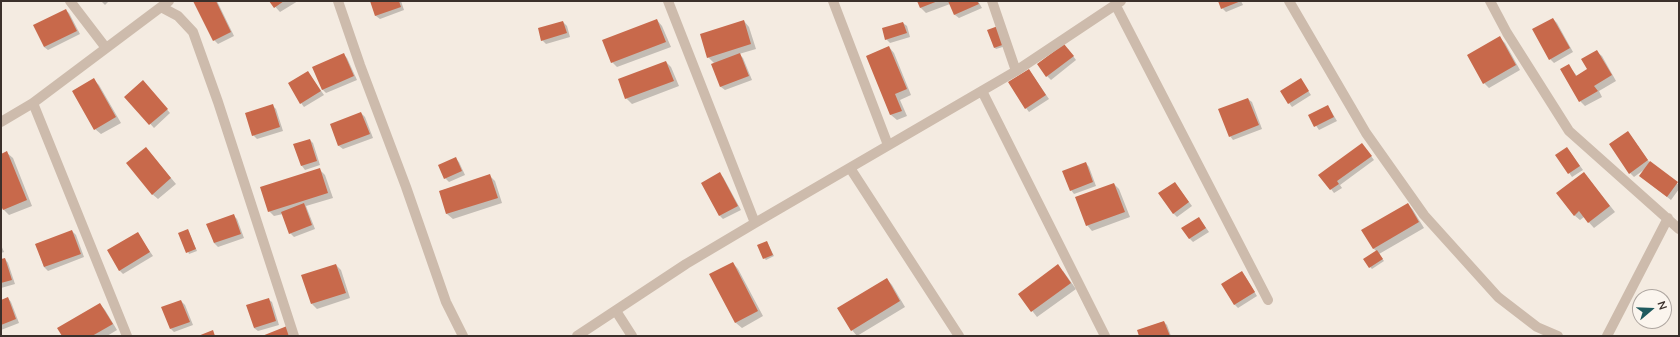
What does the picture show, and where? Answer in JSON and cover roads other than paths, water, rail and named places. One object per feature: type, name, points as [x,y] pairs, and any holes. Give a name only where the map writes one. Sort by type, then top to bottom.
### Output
[{"type":"street","points":[[70,1],[106,48]]},
{"type":"street","points":[[338,1],[360,65],[406,186],[446,302],[462,336]]},
{"type":"street","points":[[668,1],[755,223]]},
{"type":"street","points":[[832,1],[888,145]]},
{"type":"street","points":[[992,1],[1016,71]]},
{"type":"street","points":[[1289,1],[1366,133],[1424,215],[1498,297],[1537,327],[1558,336]]},
{"type":"street","points":[[1490,1],[1507,33],[1569,131],[1679,228]]},
{"type":"street","points":[[577,336],[686,264],[1016,71],[1118,3],[1268,300]]},
{"type":"street","points":[[1,122],[33,103],[165,4],[193,32],[220,109],[294,336]]},
{"type":"street","points":[[982,91],[1105,336]]},
{"type":"street","points":[[33,103],[127,336]]},
{"type":"street","points":[[850,168],[958,336]]},
{"type":"street","points":[[1607,336],[1668,218]]},
{"type":"street","points":[[616,311],[632,336]]}]
